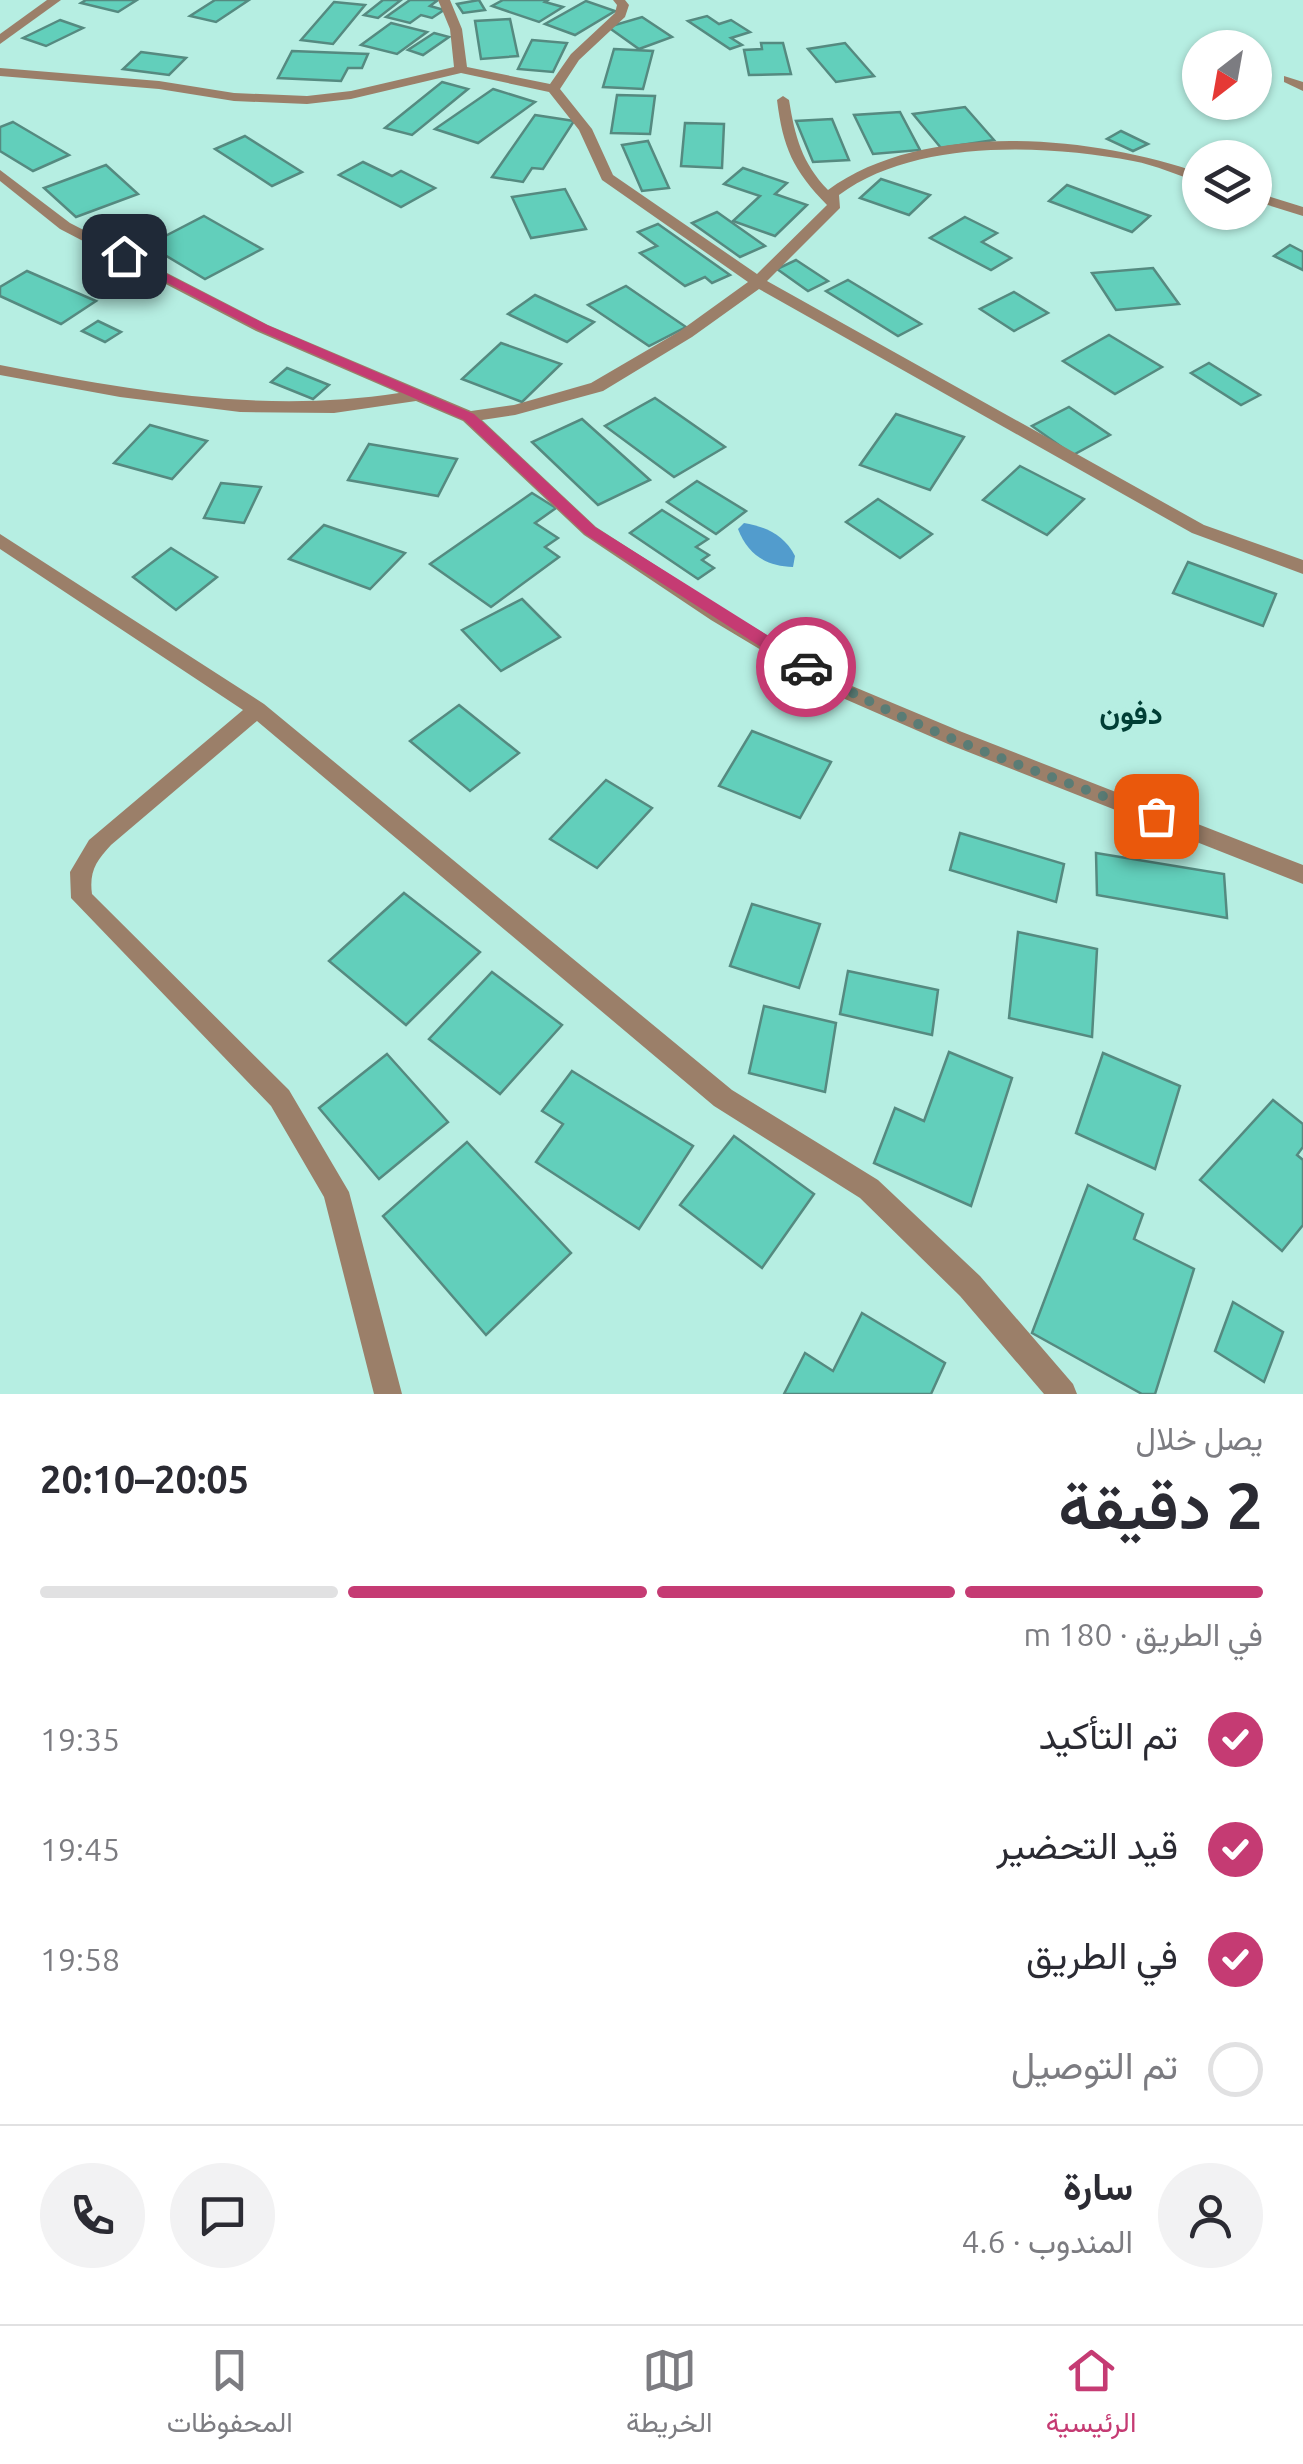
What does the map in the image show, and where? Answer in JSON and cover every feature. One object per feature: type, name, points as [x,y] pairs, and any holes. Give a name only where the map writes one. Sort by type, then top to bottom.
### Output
[{"type":"street","points":[[0,40],[55,0]]},
{"type":"street","points":[[444,0],[456,29],[461,69]]},
{"type":"street","points":[[553,89],[574,57],[620,14],[623,5],[619,0]]},
{"type":"street","points":[[0,72],[159,85],[234,97],[307,100],[461,69],[553,89],[572,108],[607,177],[758,282],[1198,530],[1303,567]]},
{"type":"street","points":[[1288,79],[1303,86]]},
{"type":"street","points":[[783,100],[787,131],[799,170],[835,205]]},
{"type":"street","points":[[835,205],[832,194],[870,168],[983,147],[1086,151],[1138,158],[1182,172]]},
{"type":"street","points":[[0,174],[65,226],[262,328],[469,417],[590,531],[718,615],[846,691],[1303,875]]},
{"type":"street","points":[[1272,202],[1303,212]]},
{"type":"street","points":[[469,417],[515,410],[597,388],[686,334],[758,282],[835,205]]},
{"type":"street","points":[[0,370],[142,398],[235,406],[325,408],[416,396]]},
{"type":"street","points":[[0,540],[257,709],[723,1098],[869,1188],[970,1286],[1062,1394]]},
{"type":"street","points":[[257,709],[103,839],[82,861],[77,878],[82,898],[280,1098],[336,1192],[388,1394]]},
{"type":"water","points":[[744,523],[780,537],[795,556],[793,567],[766,561],[753,552],[738,529]]},
{"type":"building","points":[[137,0],[118,12],[81,3]]},
{"type":"building","points":[[215,0],[249,0],[216,22],[190,16]]},
{"type":"building","points":[[383,0],[401,0],[378,18],[364,15]]},
{"type":"building","points":[[410,0],[438,0],[430,6],[444,10],[432,18],[421,15],[410,23],[386,17]]},
{"type":"building","points":[[479,0],[485,10],[463,13],[457,4]]},
{"type":"building","points":[[503,0],[548,0],[545,2],[563,7],[539,22],[492,6]]},
{"type":"building","points":[[586,1],[615,11],[575,35],[545,24]]},
{"type":"building","points":[[334,2],[365,5],[333,44],[301,40]]},
{"type":"building","points":[[707,16],[719,24],[731,20],[750,32],[731,38],[742,45],[730,49],[688,21]]},
{"type":"building","points":[[642,17],[672,37],[639,49],[608,27]]},
{"type":"building","points":[[510,19],[518,56],[481,59],[475,21]]},
{"type":"building","points":[[60,20],[83,28],[46,46],[23,38]]},
{"type":"building","points":[[391,23],[427,32],[397,54],[361,45]]},
{"type":"building","points":[[434,33],[449,37],[423,55],[408,50]]},
{"type":"building","points":[[532,40],[567,43],[553,72],[518,69]]},
{"type":"building","points":[[761,43],[783,43],[791,74],[749,75],[744,50],[762,49]]},
{"type":"building","points":[[845,43],[874,76],[836,82],[808,49]]},
{"type":"building","points":[[614,49],[653,51],[643,89],[603,87]]},
{"type":"building","points":[[292,51],[368,54],[362,68],[348,68],[341,81],[278,78]]},
{"type":"building","points":[[141,52],[186,58],[169,75],[123,69]]},
{"type":"building","points":[[442,82],[468,89],[412,135],[385,128]]},
{"type":"building","points":[[493,89],[535,102],[478,143],[435,129]]},
{"type":"building","points":[[617,95],[655,96],[650,134],[611,133]]},
{"type":"building","points":[[965,107],[994,140],[941,148],[913,114]]},
{"type":"building","points":[[900,112],[920,150],[873,154],[854,115]]},
{"type":"building","points":[[535,115],[574,121],[543,169],[532,168],[523,182],[492,177]]},
{"type":"building","points":[[832,119],[849,160],[813,162],[796,121]]},
{"type":"building","points":[[13,122],[69,155],[33,171],[0,151],[0,127]]},
{"type":"building","points":[[685,123],[724,124],[722,168],[681,166]]},
{"type":"building","points":[[1121,131],[1148,144],[1133,151],[1107,139]]},
{"type":"building","points":[[245,136],[302,172],[272,186],[215,149]]},
{"type":"building","points":[[648,141],[669,188],[642,191],[622,145]]},
{"type":"building","points":[[363,162],[392,176],[401,171],[435,188],[401,207],[339,175]]},
{"type":"building","points":[[106,165],[138,194],[76,217],[44,188]]},
{"type":"building","points":[[743,168],[787,183],[775,194],[807,205],[775,236],[733,221],[760,196],[724,184]]},
{"type":"building","points":[[881,179],[930,195],[909,215],[860,198]]},
{"type":"building","points":[[1067,185],[1150,216],[1132,232],[1049,201]]},
{"type":"building","points":[[565,189],[586,229],[531,238],[512,197]]},
{"type":"building","points":[[717,212],[765,246],[740,257],[692,223]]},
{"type":"building","points":[[204,216],[262,249],[205,279],[148,245]]},
{"type":"building","points":[[965,217],[997,233],[982,242],[1011,258],[991,270],[930,238]]},
{"type":"building","points":[[658,224],[730,275],[712,283],[705,277],[685,286],[640,253],[657,246],[638,232]]},
{"type":"building","points":[[1290,245],[1303,252],[1303,270],[1274,256]]},
{"type":"building","points":[[796,260],[828,281],[808,291],[777,269]]},
{"type":"building","points":[[1153,268],[1179,304],[1116,310],[1092,273]]},
{"type":"building","points":[[27,271],[96,301],[61,324],[0,296],[0,287]]},
{"type":"building","points":[[848,280],[921,324],[898,336],[826,291]]},
{"type":"building","points":[[626,286],[686,327],[649,346],[588,305]]},
{"type":"building","points":[[1014,292],[1048,313],[1014,331],[980,309]]},
{"type":"building","points":[[535,295],[594,322],[567,342],[508,314]]},
{"type":"building","points":[[98,321],[121,332],[105,342],[82,331]]},
{"type":"building","points":[[1109,335],[1162,367],[1115,394],[1063,361]]},
{"type":"building","points":[[501,343],[561,364],[522,402],[462,379]]},
{"type":"building","points":[[1209,363],[1260,395],[1241,405],[1191,373]]},
{"type":"building","points":[[287,368],[329,385],[313,399],[271,382]]},
{"type":"building","points":[[655,398],[725,447],[674,477],[605,426]]},
{"type":"building","points":[[1069,407],[1110,435],[1073,455],[1032,426]]},
{"type":"building","points":[[896,414],[964,437],[930,490],[860,465]]},
{"type":"building","points":[[582,419],[650,480],[598,505],[532,442]]},
{"type":"building","points":[[150,425],[207,441],[172,479],[114,463]]},
{"type":"building","points":[[369,444],[457,459],[438,496],[348,480]]},
{"type":"building","points":[[1020,466],[1084,499],[1047,535],[983,500]]},
{"type":"building","points":[[697,481],[746,511],[716,534],[667,502]]},
{"type":"building","points":[[221,483],[261,487],[244,523],[204,518]]},
{"type":"building","points":[[532,493],[556,508],[535,523],[558,538],[545,547],[559,557],[491,607],[430,564]]},
{"type":"building","points":[[878,499],[932,534],[900,558],[846,522]]},
{"type":"building","points":[[662,510],[708,539],[696,547],[709,555],[702,560],[714,568],[698,579],[630,533]]},
{"type":"building","points":[[324,525],[405,553],[370,589],[289,559]]},
{"type":"building","points":[[171,548],[217,577],[176,610],[133,577]]},
{"type":"building","points":[[1188,562],[1276,594],[1263,626],[1173,593]]},
{"type":"building","points":[[522,599],[560,637],[501,671],[462,630]]},
{"type":"building","points":[[459,705],[519,753],[470,791],[410,741]]},
{"type":"building","points":[[752,731],[831,762],[800,818],[719,786]]},
{"type":"building","points":[[606,780],[652,808],[597,868],[550,839]]},
{"type":"building","points":[[960,833],[1064,864],[1056,902],[950,870]]},
{"type":"building","points":[[1096,853],[1224,874],[1227,918],[1097,895]]},
{"type":"building","points":[[404,893],[480,952],[406,1025],[329,961]]},
{"type":"building","points":[[752,904],[820,924],[799,988],[730,966]]},
{"type":"building","points":[[1018,932],[1097,949],[1092,1037],[1009,1018]]},
{"type":"building","points":[[848,971],[938,990],[932,1035],[840,1014]]},
{"type":"building","points":[[492,972],[562,1025],[500,1094],[429,1039]]},
{"type":"building","points":[[764,1006],[836,1023],[825,1092],[749,1073]]},
{"type":"building","points":[[949,1052],[1012,1078],[971,1206],[874,1163],[895,1108],[924,1121]]},
{"type":"building","points":[[1103,1053],[1180,1086],[1155,1169],[1076,1133]]},
{"type":"building","points":[[387,1054],[448,1122],[379,1179],[319,1108]]},
{"type":"building","points":[[572,1071],[693,1146],[639,1229],[536,1162],[563,1124],[542,1111]]},
{"type":"building","points":[[1273,1100],[1303,1124],[1303,1147],[1297,1155],[1303,1160],[1303,1225],[1282,1251],[1200,1180]]},
{"type":"building","points":[[734,1136],[814,1194],[762,1268],[680,1205]]},
{"type":"building","points":[[467,1142],[571,1253],[486,1335],[383,1216]]},
{"type":"building","points":[[1088,1185],[1143,1214],[1134,1239],[1194,1269],[1155,1394],[1142,1394],[1032,1333]]},
{"type":"building","points":[[1233,1302],[1283,1332],[1264,1382],[1215,1351]]},
{"type":"building","points":[[862,1313],[945,1363],[931,1394],[784,1394],[805,1353],[833,1371]]},
{"type":"way so far","points":[[806,667],[846,691],[955,738],[1156,816]]},
{"type":"district","name":"دفون","points":[[1131,713]]},
{"type":"route","points":[[124,256],[262,328],[469,417],[590,531],[806,667]]}]
